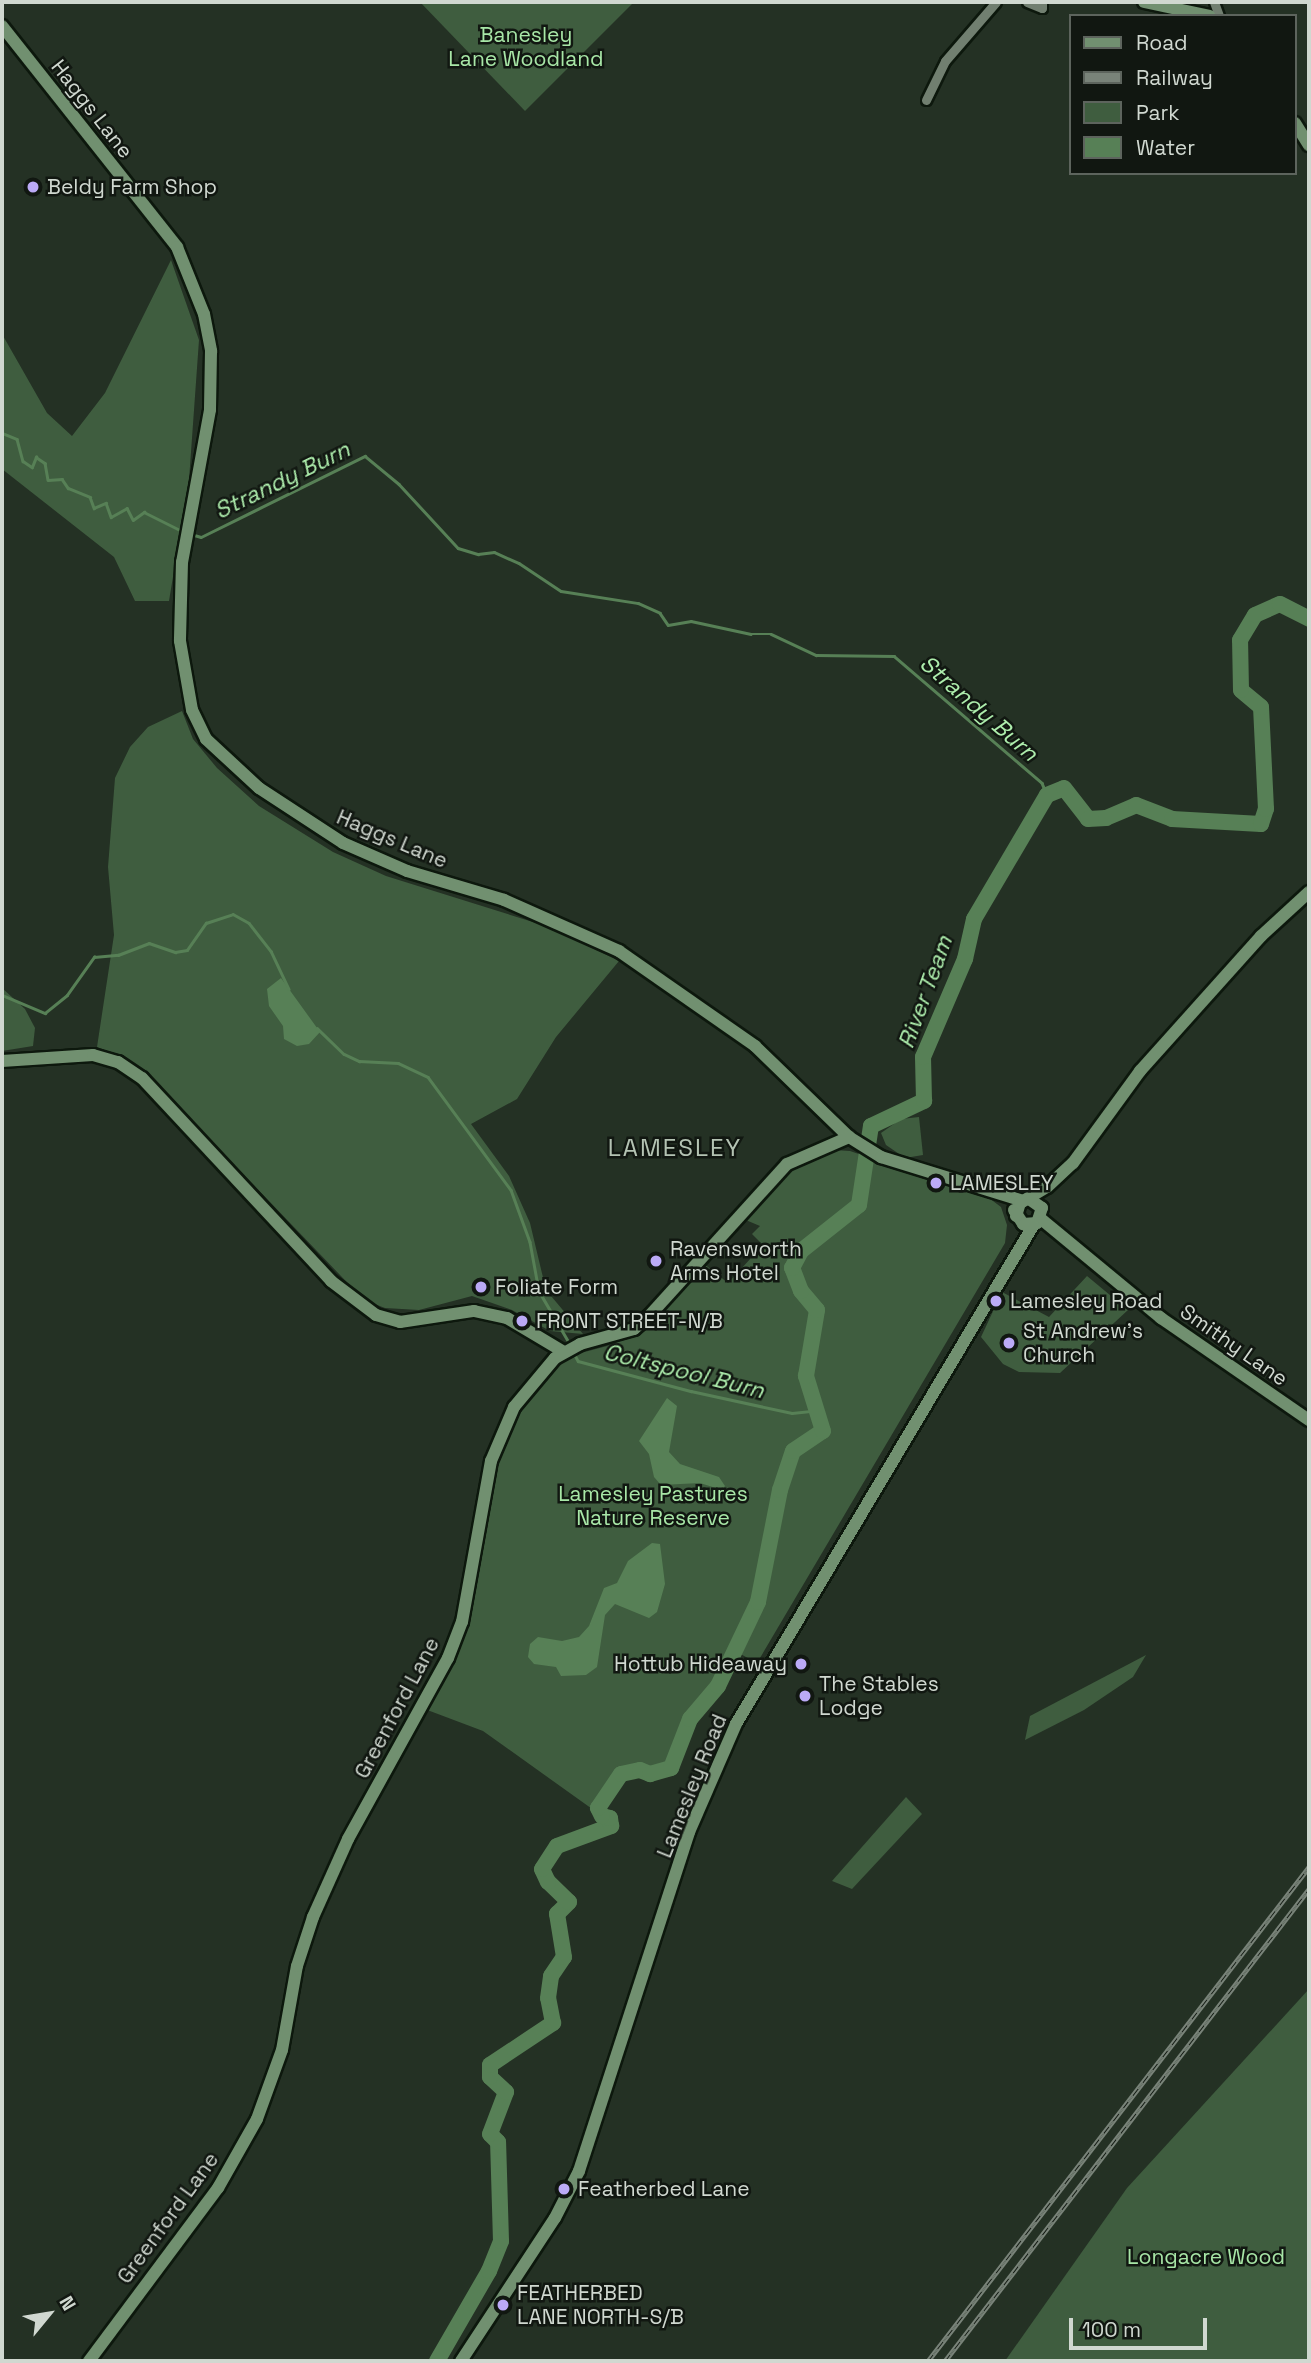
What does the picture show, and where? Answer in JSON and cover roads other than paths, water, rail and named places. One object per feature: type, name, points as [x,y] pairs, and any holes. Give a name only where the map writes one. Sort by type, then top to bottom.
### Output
[{"type":"street","points":[[926,100],[946,61],[996,2]]},
{"type":"street","points":[[1027,2],[1042,8],[1042,2]]},
{"type":"street","points":[[1144,2],[1201,14]]},
{"type":"street","name":"Haggs Lane","points":[[2,26],[177,247],[204,314],[211,351],[210,410],[182,562],[180,641],[192,710],[206,738],[259,788],[343,844],[407,871],[504,900],[619,951],[755,1046],[851,1138],[881,1157],[995,1194],[1033,1210]]},
{"type":"street","points":[[1297,126],[1309,145]]},
{"type":"street","name":"Lamesley Road","points":[[461,2361],[555,2218],[579,2171],[689,1832],[736,1724],[1014,1250],[1033,1210],[1053,1182],[1080,1155],[1140,1072],[1261,936],[1309,892]]},
{"type":"street","points":[[2,1061],[93,1055],[118,1062],[142,1078],[331,1282],[376,1315],[400,1322],[474,1311],[507,1318],[564,1352]]},
{"type":"street","name":"Greenford Lane","points":[[89,2361],[218,2188],[257,2119],[282,2050],[297,1966],[313,1917],[353,1829],[448,1658],[462,1622],[491,1461],[501,1432],[525,1389],[564,1352],[634,1329],[786,1164],[851,1138]]},
{"type":"street","name":"Haggs Lane","points":[[995,1194],[1009,1203],[1017,1218]]},
{"type":"street","points":[[1017,1218],[1033,1210]]},
{"type":"street","name":"Lamesley Road","points":[[1014,1250],[1017,1218],[1033,1210]]},
{"type":"street","name":"Smithy Lane","points":[[1033,1210],[1161,1318],[1309,1420]]},
{"type":"water","points":[[281,978],[320,1032],[309,1044],[297,1046],[284,1039],[283,1026],[269,1006],[267,989]]},
{"type":"water","points":[[667,1398],[677,1406],[669,1452],[680,1464],[719,1477],[725,1486],[722,1490],[700,1483],[661,1485],[654,1477],[649,1454],[639,1441]]},
{"type":"water","points":[[652,1543],[660,1544],[665,1584],[657,1612],[649,1618],[615,1604],[605,1615],[597,1667],[586,1675],[561,1676],[556,1667],[534,1664],[528,1657],[530,1644],[538,1637],[562,1641],[579,1637],[589,1626],[604,1588],[617,1583],[628,1561]]},
{"type":"waterway","name":"Strandy Burn","points":[[2,433],[17,439],[23,461],[32,467],[36,457],[45,463],[48,480],[62,479],[68,488],[90,497],[94,508],[106,503],[111,517],[127,508],[133,520],[144,512],[182,531]]},
{"type":"waterway","name":"Strandy Burn","points":[[191,534],[201,537],[365,456],[399,484],[458,548],[478,554],[494,552],[519,563],[561,591],[638,603],[660,613],[668,625],[691,621],[751,634],[771,634],[816,655],[894,656],[1042,783],[1047,795]]},
{"type":"waterway","name":"River Team","points":[[437,2361],[489,2271],[501,2241],[498,2142],[490,2134],[506,2092],[490,2077],[490,2065],[553,2023],[548,1998],[551,1976],[564,1957],[557,1914],[569,1902],[548,1882],[542,1869],[557,1846],[611,1826],[610,1818],[602,1816],[598,1808],[621,1774],[640,1770],[650,1774],[671,1768],[690,1719],[718,1686],[758,1602],[780,1490],[793,1451],[823,1431],[806,1376],[817,1310],[801,1291],[792,1268],[801,1251],[859,1205],[871,1126],[924,1101],[923,1057],[965,959],[974,919],[1047,795],[1064,788],[1088,819],[1106,818],[1136,805],[1172,819],[1261,824],[1266,809],[1261,707],[1241,690],[1240,640],[1255,615],[1280,604],[1309,619]]},
{"type":"waterway","name":"Coltspool Burn","points":[[2,995],[45,1013],[67,995],[94,957],[118,955],[149,943],[175,952],[187,950],[206,923],[233,914],[249,923],[271,951],[289,989]]},
{"type":"waterway","name":"Coltspool Burn","points":[[317,1028],[344,1054],[359,1061],[398,1063],[428,1077],[511,1190],[530,1242],[539,1291],[570,1344]]},
{"type":"waterway","name":"Coltspool Burn","points":[[574,1353],[578,1361],[691,1391],[792,1413],[819,1410]]},
{"type":"railway","points":[[928,2361],[1309,1867]]},
{"type":"railway","points":[[945,2361],[1309,1889]]},
{"type":"place","name":"Beldy Farm Shop","points":[[33,187]]},
{"type":"place","name":"LAMESLEY","points":[[936,1183]]},
{"type":"place","name":"Ravensworth Arms Hotel","points":[[656,1261]]},
{"type":"place","name":"Foliate Form","points":[[481,1287]]},
{"type":"place","name":"Lamesley Road","points":[[996,1301]]},
{"type":"place","name":"FRONT STREET-N/B","points":[[522,1321]]},
{"type":"place","name":"St Andrew's Church","points":[[1009,1343]]},
{"type":"place","name":"Hottub Hideaway","points":[[801,1664]]},
{"type":"place","name":"The Stables Lodge","points":[[805,1696]]},
{"type":"place","name":"Featherbed Lane","points":[[564,2189]]},
{"type":"place","name":"FEATHERBED LANE NORTH-S/B","points":[[503,2305]]},
{"type":"district","name":"LAMESLEY","points":[[675,1148]]},
{"type":"park label","name":"Banesley Lane Woodland","points":[[526,47]]},
{"type":"park label","name":"Lamesley Pastures Nature Reserve","points":[[653,1506]]},
{"type":"park label","name":"Longacre Wood","points":[[1206,2257]]}]
